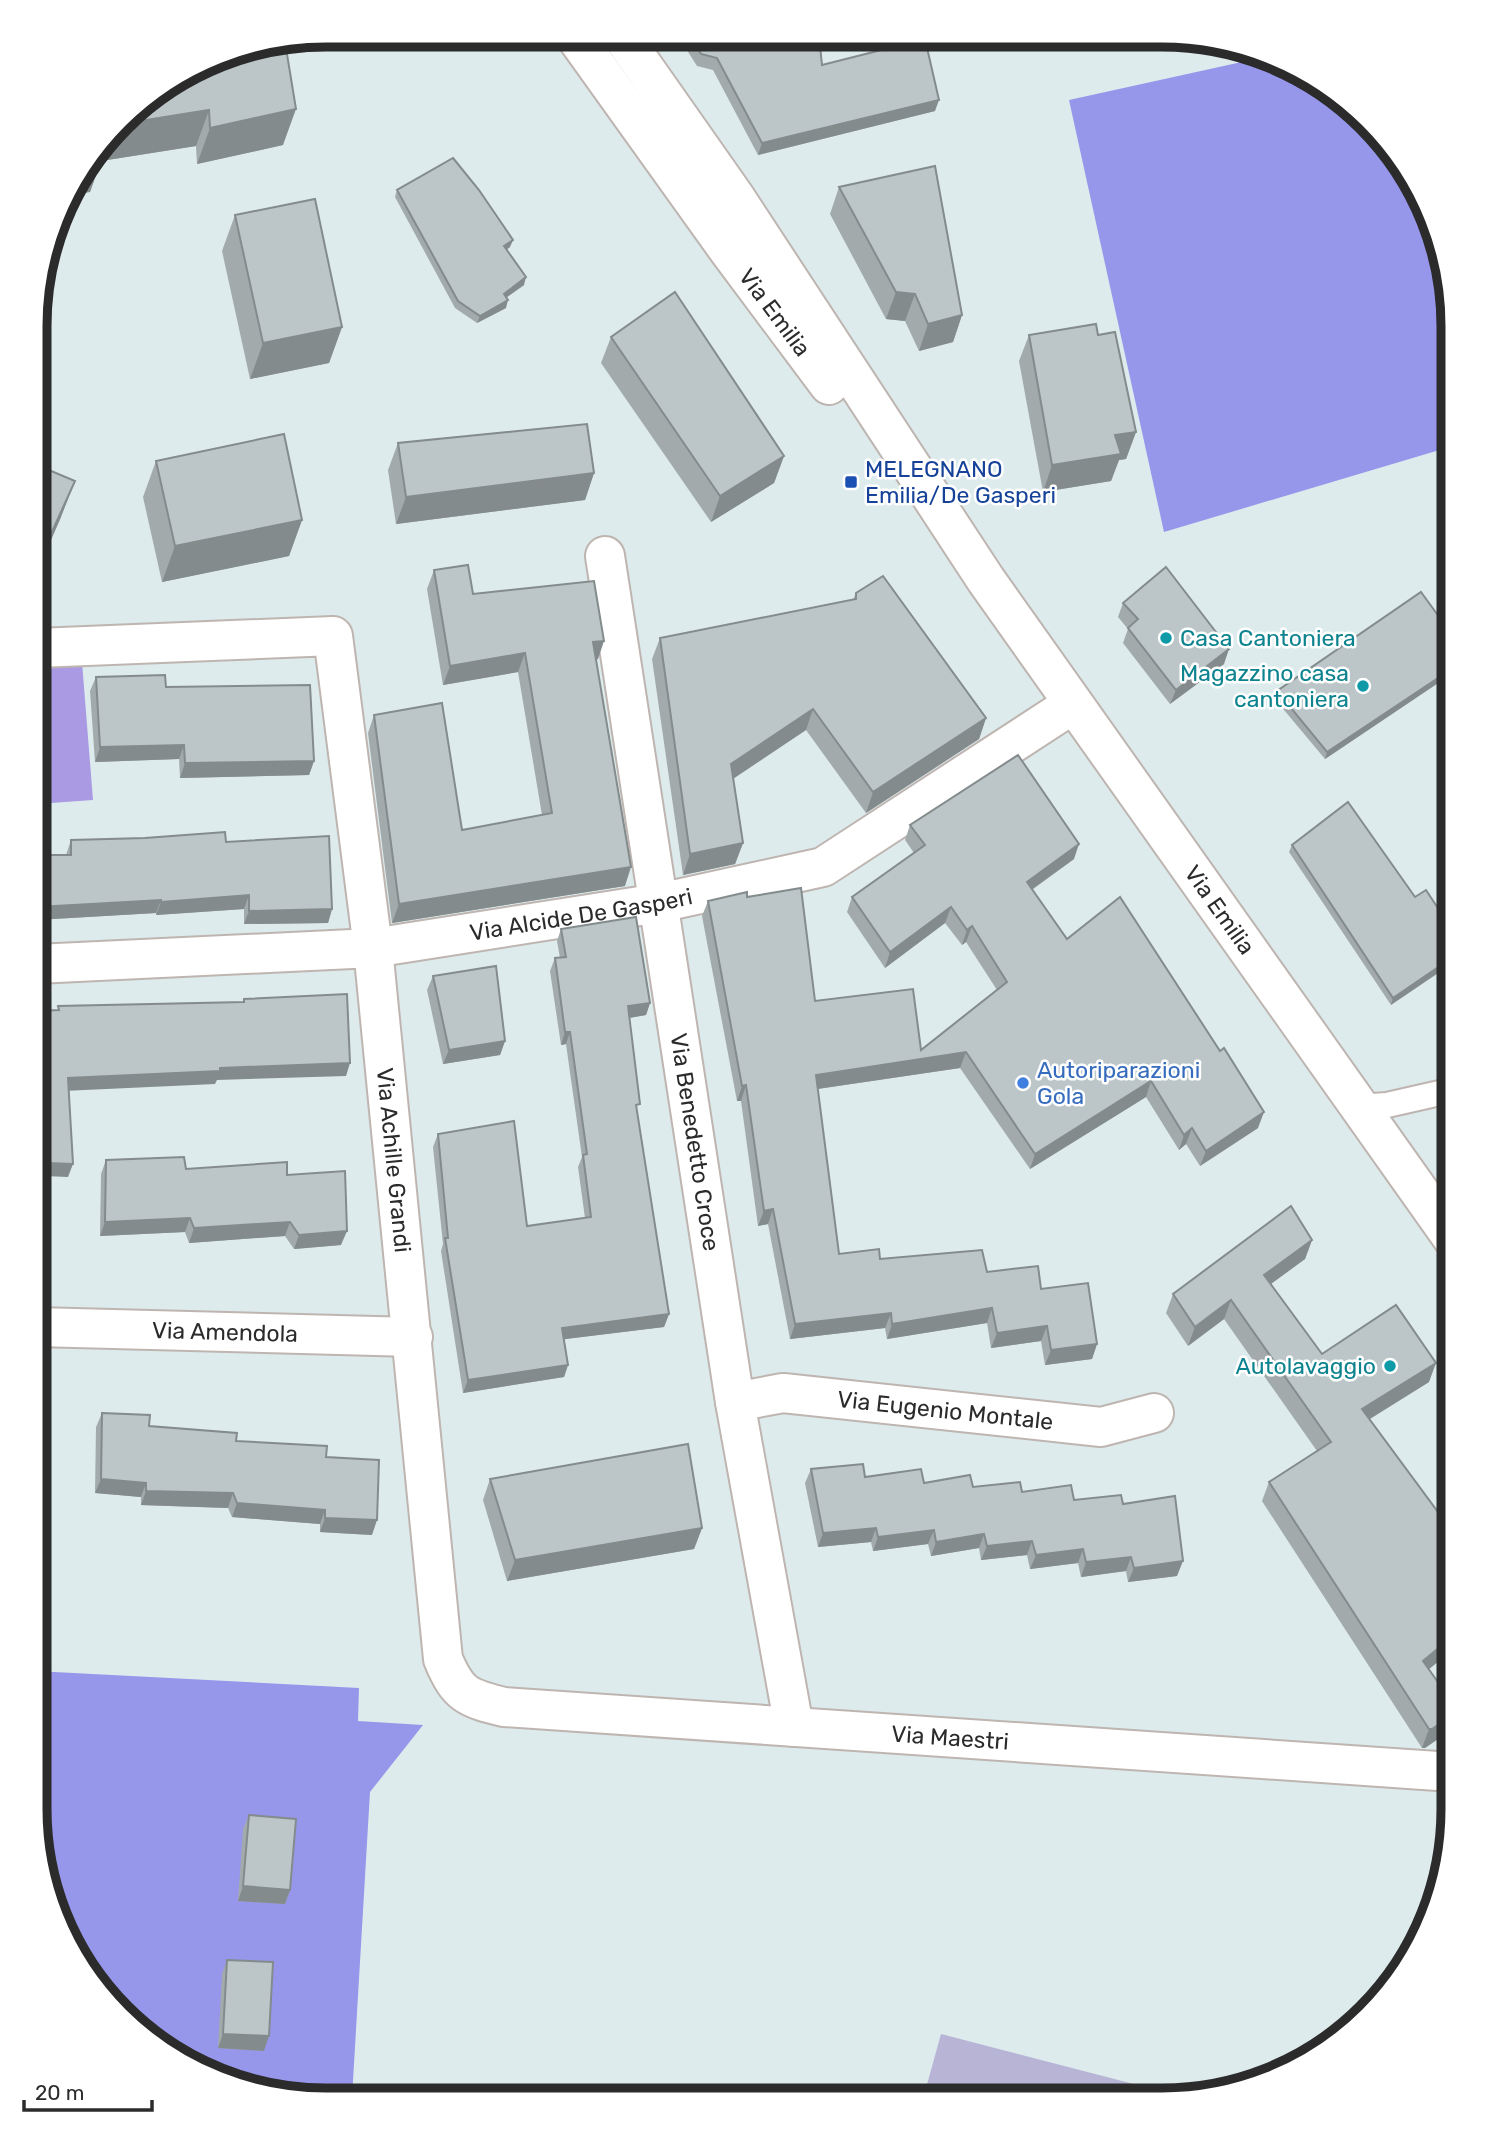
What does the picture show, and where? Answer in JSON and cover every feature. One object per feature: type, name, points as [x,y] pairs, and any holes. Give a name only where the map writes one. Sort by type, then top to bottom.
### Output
[{"type":"street","name":"Via Emilia","points":[[583,47],[729,251],[820,372],[986,580]]},
{"type":"street","name":"Via Emilia","points":[[630,47],[735,197],[986,580],[1441,1222]]},
{"type":"street","name":"Via Benedetto Croce","points":[[605,556],[735,1402],[794,1727]]},
{"type":"street","name":"Via Achille Grandi","points":[[47,648],[333,636],[373,948],[443,1659],[453,1684]]},
{"type":"street","name":"Via Alcide De Gasperi","points":[[47,963],[373,948],[659,904],[823,867],[1073,704]]},
{"type":"street","name":"Via Amendola","points":[[47,1327],[413,1337]]},
{"type":"street","name":"Via Eugenio Montale","points":[[735,1402],[783,1393],[1101,1427],[1154,1413]]},
{"type":"street","name":"Via Maestri","points":[[453,1684],[476,1701],[504,1707],[1441,1771]]},
{"type":"lane","points":[[1358,1107],[1387,1105],[1441,1093]]},
{"type":"shaded area","points":[[1247,61],[1285,76],[1317,94],[1346,116],[1372,142],[1394,171],[1420,219],[1426,236],[1440,308],[1441,450],[1164,532],[1069,100]]},
{"type":"shaded area","points":[[82,662],[93,800],[47,803],[47,664]]},
{"type":"shaded area","points":[[47,1672],[359,1688],[358,1721],[423,1725],[370,1792],[353,2088],[290,2085],[219,2067],[171,2041],[142,2019],[116,1993],[94,1964],[68,1916],[57,1881],[48,1827]]},
{"type":"shaded area","points":[[941,2034],[1149,2088],[926,2088]]},
{"type":"building","points":[[697,47],[820,47],[822,65],[893,47],[927,47],[939,100],[762,143],[717,58],[701,54]]},
{"type":"building","points":[[286,51],[296,109],[210,128],[209,110],[136,122],[171,94],[219,68]]},
{"type":"building","points":[[453,158],[513,240],[504,246],[526,277],[504,294],[508,300],[480,316],[458,301],[397,190]]},
{"type":"building","points":[[935,166],[962,315],[928,324],[915,294],[896,292],[839,187]]},
{"type":"building","points":[[315,199],[342,327],[263,343],[235,215]]},
{"type":"building","points":[[675,292],[784,456],[720,496],[611,337]]},
{"type":"building","points":[[1096,324],[1098,335],[1115,332],[1136,432],[1115,435],[1121,454],[1052,465],[1029,335]]},
{"type":"building","points":[[587,424],[594,473],[406,497],[398,443]]},
{"type":"building","points":[[284,434],[302,520],[175,546],[156,461]]},
{"type":"building","points":[[47,469],[75,481],[47,543]]},
{"type":"building","points":[[468,565],[473,594],[594,581],[604,641],[593,642],[631,867],[399,904],[374,715],[442,703],[462,830],[552,813],[525,653],[450,666],[434,570]]},
{"type":"building","name":"Casa Cantoniera","points":[[1166,567],[1229,649],[1176,690],[1128,628],[1138,619],[1123,603]]},
{"type":"building","points":[[883,576],[986,718],[873,792],[813,709],[731,764],[743,843],[690,854],[660,638],[856,599],[856,593]]},
{"type":"building","name":"Magazzino casa cantoniera","points":[[1421,592],[1441,620],[1441,676],[1327,752],[1277,691]]},
{"type":"building","points":[[165,675],[166,687],[310,685],[314,761],[185,763],[184,745],[100,747],[96,677]]},
{"type":"building","points":[[1018,755],[1079,844],[1027,882],[1067,939],[1120,897],[1220,1051],[1224,1048],[1264,1112],[1206,1151],[1192,1128],[1184,1135],[1151,1081],[1035,1154],[966,1052],[816,1075],[839,1254],[879,1249],[880,1259],[982,1250],[987,1272],[1038,1266],[1041,1289],[1088,1283],[1097,1344],[1051,1350],[1047,1326],[997,1333],[992,1308],[892,1324],[891,1313],[795,1324],[773,1209],[764,1211],[746,1085],[742,1086],[708,901],[747,892],[747,897],[801,888],[815,1001],[913,989],[921,1050],[1007,982],[972,926],[967,930],[951,907],[890,952],[852,897],[925,845],[910,825]]},
{"type":"building","points":[[1348,802],[1415,897],[1426,890],[1441,913],[1441,965],[1393,998],[1292,845]]},
{"type":"building","points":[[225,832],[226,842],[329,836],[332,909],[249,911],[249,895],[47,906],[47,855],[71,855],[71,840]]},
{"type":"building","points":[[636,917],[650,1003],[628,1006],[640,1104],[636,1105],[669,1314],[562,1328],[568,1365],[468,1380],[445,1238],[448,1238],[438,1134],[514,1121],[527,1226],[591,1217],[583,1155],[587,1154],[570,1032],[565,1032],[555,958],[566,957],[561,929]]},
{"type":"building","points":[[496,966],[505,1041],[449,1050],[433,976]]},
{"type":"building","points":[[347,994],[350,1063],[68,1078],[73,1164],[49,1163],[47,1198],[47,1011],[59,1010],[58,1006],[244,1002],[244,999]]},
{"type":"building","points":[[184,1157],[186,1169],[287,1162],[287,1175],[345,1171],[347,1231],[299,1235],[290,1222],[194,1228],[190,1218],[105,1222],[106,1160]]},
{"type":"building","points":[[1291,1206],[1312,1240],[1264,1275],[1322,1354],[1396,1305],[1436,1363],[1362,1409],[1441,1516],[1441,1646],[1423,1661],[1441,1686],[1441,1723],[1432,1729],[1429,1729],[1269,1482],[1331,1442],[1231,1300],[1195,1327],[1173,1294]]},
{"type":"building","points":[[102,1413],[150,1415],[149,1426],[237,1433],[236,1441],[327,1446],[326,1457],[379,1460],[377,1520],[325,1518],[325,1510],[237,1503],[233,1493],[146,1491],[146,1483],[101,1479]]},
{"type":"building","points":[[688,1444],[702,1528],[515,1560],[490,1479]]},
{"type":"building","points":[[863,1464],[865,1477],[921,1469],[924,1483],[970,1475],[973,1487],[1020,1482],[1022,1492],[1071,1485],[1074,1500],[1121,1495],[1123,1504],[1175,1496],[1183,1561],[1134,1568],[1131,1557],[1086,1562],[1083,1549],[1036,1555],[1032,1541],[987,1546],[984,1534],[936,1542],[934,1530],[878,1537],[876,1528],[823,1533],[811,1469]]},
{"type":"building","points":[[249,1815],[296,1819],[290,1890],[243,1886]]},
{"type":"building","points":[[227,1960],[273,1962],[269,2036],[223,2034]]},
{"type":"place","name":"MELEGNANO Emilia/De Gasperi","points":[[851,482]]},
{"type":"place","name":"Casa Cantoniera","points":[[1166,638]]},
{"type":"place","name":"Magazzino casa cantoniera","points":[[1363,686]]},
{"type":"place","name":"Autoriparazioni Gola","points":[[1023,1083]]},
{"type":"place","name":"Autolavaggio","points":[[1390,1366]]}]
